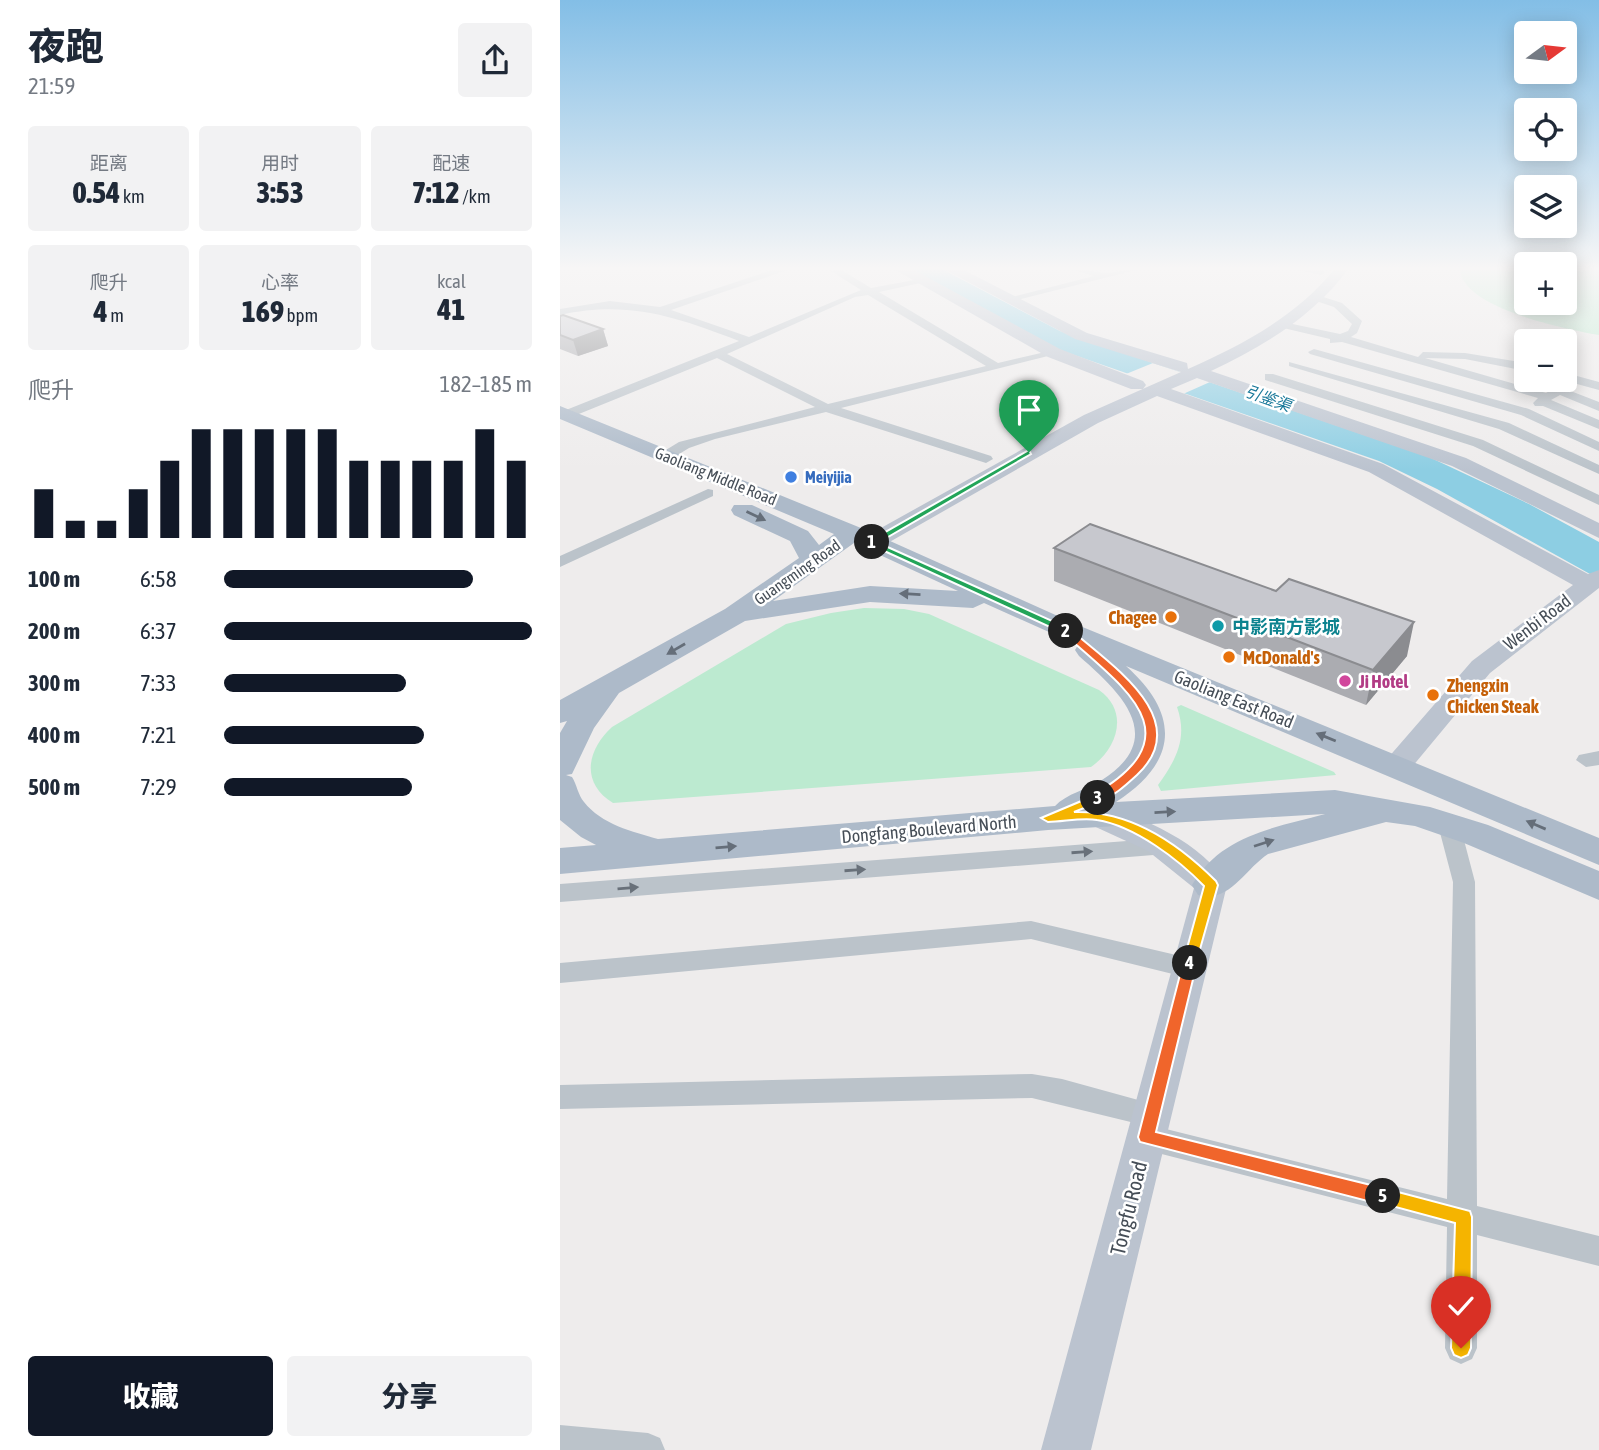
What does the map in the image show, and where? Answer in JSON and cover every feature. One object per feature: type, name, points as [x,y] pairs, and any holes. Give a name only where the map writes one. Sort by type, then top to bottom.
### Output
[{"type":"main road","name":"Gaoliang Middle Road","points":[[562,418],[666,456],[698,482],[861,538]]},
{"type":"main road","name":"Gaoliang Middle Road","points":[[562,418],[698,482],[799,536],[812,553],[811,563]]},
{"type":"main road","name":"Guangming Road","points":[[560,713],[735,615],[811,563],[861,538]]},
{"type":"main road","name":"Gaoliang East Road","points":[[861,538],[1070,632],[1599,852]]},
{"type":"main road","points":[[735,615],[870,594],[926,595],[1002,603]]},
{"type":"main road","points":[[1048,818],[1083,805],[1117,787],[1140,766],[1151,741],[1152,727],[1146,708],[1135,692],[1070,632]]},
{"type":"main road","points":[[560,766],[579,726],[607,689]]},
{"type":"main road","points":[[560,785],[570,809],[595,831],[658,853]]},
{"type":"main road","name":"Dongfang Boulevard North","points":[[560,861],[1048,818],[1335,802],[1390,809]]},
{"type":"main road","points":[[1211,885],[1240,855],[1256,845],[1390,809],[1449,825],[1599,886]]},
{"type":"street","points":[[733,336],[748,341]]},
{"type":"street","points":[[562,418],[760,336]]},
{"type":"street","points":[[943,336],[996,367]]},
{"type":"street","points":[[967,336],[1013,363]]},
{"type":"street","points":[[1023,336],[1054,353],[1376,468],[1596,582]]},
{"type":"street","points":[[1083,336],[1453,459],[1599,531]]},
{"type":"street","name":"Guangming Road","points":[[1187,371],[1242,336]]},
{"type":"street","name":"Guangming Road","points":[[948,489],[986,459],[1071,413],[1151,386],[1248,348],[1267,336]]},
{"type":"street","points":[[1331,336],[1549,396],[1599,407]]},
{"type":"street","points":[[1246,389],[1347,336]]},
{"type":"street","points":[[1314,352],[1525,412],[1599,447]]},
{"type":"street","points":[[666,456],[696,440],[1054,353]]},
{"type":"street","points":[[716,354],[828,408],[986,459]]},
{"type":"street","points":[[1405,357],[1465,356],[1514,365]]},
{"type":"street","points":[[1293,364],[1504,426],[1599,470]]},
{"type":"street","points":[[1269,377],[1478,443],[1599,501]]},
{"type":"street","points":[[1577,380],[1599,386]]},
{"type":"street","name":"Guangming Road","points":[[861,538],[948,489],[1080,425],[1151,386]]},
{"type":"street","points":[[1453,459],[1554,392]]},
{"type":"street","points":[[1549,396],[1599,425]]},
{"type":"street","points":[[560,562],[698,482]]},
{"type":"street","name":"Wenbi Road","points":[[1397,766],[1481,667],[1596,582]]},
{"type":"street","points":[[1098,816],[1167,846],[1185,858],[1211,885]]},
{"type":"street","points":[[1449,825],[1464,882],[1464,1217],[1461,1348]]},
{"type":"street","points":[[560,893],[1167,846]]},
{"type":"street","name":"Tongfu Road","points":[[1066,1450],[1211,885]]},
{"type":"street","points":[[560,973],[1031,930],[1189,968]]},
{"type":"street","points":[[560,1097],[1032,1086],[1062,1091],[1148,1126],[1464,1217],[1599,1251]]},
{"type":"street","points":[[560,1442],[648,1450]]},
{"type":"green space","points":[[864,608],[904,609],[929,614],[1099,690],[1109,699],[1117,719],[1113,741],[1108,750],[1091,767],[613,803],[596,786],[592,776],[592,756],[603,736],[612,727],[786,624]]},
{"type":"green space","points":[[1181,705],[1336,775],[1161,791],[1158,785],[1175,758],[1181,739],[1177,707]]},
{"type":"water","points":[[1031,336],[1074,336],[1429,457],[1529,504],[1599,542],[1599,579],[1437,489],[1379,461],[1054,348]]},
{"type":"pier","points":[[1153,363],[1210,382],[1183,394],[1126,374]]},
{"type":"building","points":[[562,336],[585,336],[573,340]]},
{"type":"building","points":[[1090,524],[1276,591],[1289,579],[1414,622],[1373,670],[1054,548]]},
{"type":"place","name":"Meiyijia","points":[[791,477]]},
{"type":"place","name":"Chagee","points":[[1171,617]]},
{"type":"place","name":"中影南方影城","points":[[1218,626]]},
{"type":"place","name":"McDonald's","points":[[1229,657]]},
{"type":"place","name":"Ji Hotel","points":[[1345,681]]},
{"type":"place","name":"Zhengxin Chicken Steak","points":[[1433,695]]},
{"type":"route","points":[[1029,452],[871,543],[1070,632],[1120,676],[1146,708],[1152,727],[1151,741],[1140,766],[1130,777],[1105,794],[1048,818],[1098,816],[1153,838],[1185,858],[1211,885],[1146,1137],[1464,1217],[1461,1348]]},
{"type":"water label","name":"引鉴渠","points":[[1268,398]]}]
